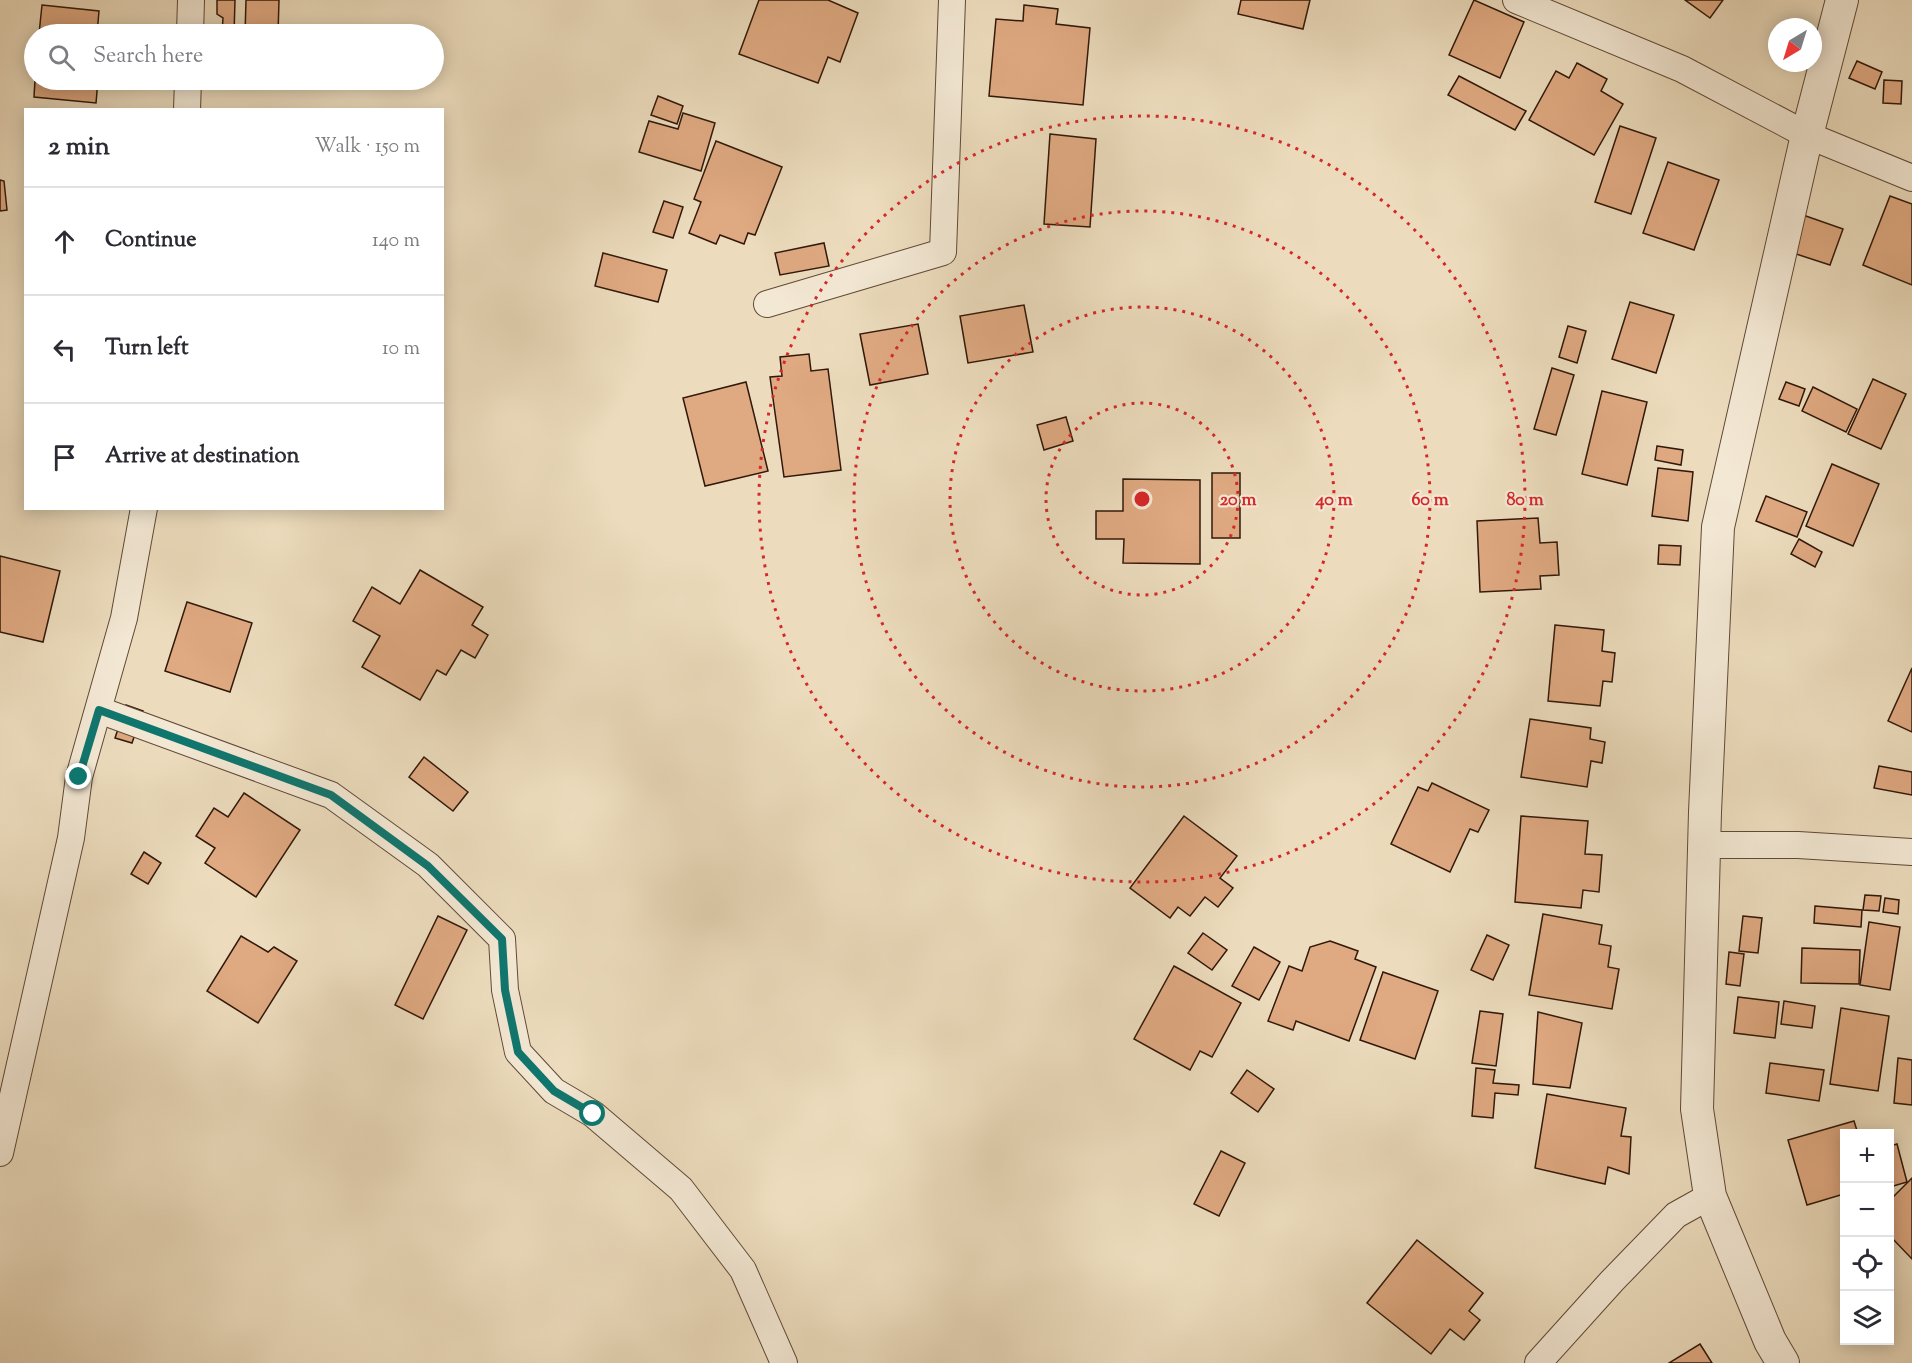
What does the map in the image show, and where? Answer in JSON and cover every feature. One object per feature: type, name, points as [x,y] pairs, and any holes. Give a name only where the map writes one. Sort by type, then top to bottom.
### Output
[{"type":"street","points":[[190,24],[191,0]]},
{"type":"street","points":[[767,304],[943,252],[952,0]]},
{"type":"street","points":[[1516,0],[1682,69],[1807,135],[1912,178]]},
{"type":"street","points":[[1783,1363],[1770,1341],[1710,1196],[1697,1109],[1704,844],[1718,527],[1807,135],[1842,0]]},
{"type":"street","points":[[187,108],[188,90]]},
{"type":"street","points":[[0,1153],[71,838],[79,777],[124,618],[144,510]]},
{"type":"street","points":[[99,710],[331,795],[428,866],[502,939],[505,990],[518,1052],[554,1091],[593,1114],[681,1189],[743,1270],[784,1363]]},
{"type":"street","points":[[1704,844],[1798,845],[1912,852]]},
{"type":"street","points":[[1538,1363],[1676,1215],[1710,1196]]},
{"type":"building","points":[[217,0],[235,0],[234,24],[223,24],[223,18],[217,14]]},
{"type":"building","points":[[246,0],[279,0],[278,24],[245,24]]},
{"type":"building","points":[[759,0],[828,0],[858,13],[840,62],[828,57],[818,83],[739,54]]},
{"type":"building","points":[[1241,0],[1310,0],[1303,29],[1238,14]]},
{"type":"building","points":[[1474,0],[1524,22],[1500,78],[1449,55]]},
{"type":"building","points":[[1685,0],[1723,0],[1710,18]]},
{"type":"building","points":[[42,5],[99,11],[98,24],[40,24]]},
{"type":"building","points":[[1024,5],[1058,9],[1056,24],[1090,28],[1083,105],[989,96],[996,19],[1023,21]]},
{"type":"building","points":[[1857,61],[1882,72],[1875,89],[1849,78]]},
{"type":"building","points":[[1577,63],[1607,79],[1601,91],[1623,104],[1594,155],[1529,120],[1556,71],[1569,78]]},
{"type":"building","points":[[1459,76],[1526,111],[1515,130],[1448,95]]},
{"type":"building","points":[[1884,80],[1902,81],[1901,104],[1883,103]]},
{"type":"building","points":[[34,90],[97,90],[96,103],[34,97]]},
{"type":"building","points":[[658,96],[683,106],[677,124],[651,115]]},
{"type":"building","points":[[683,113],[715,123],[701,171],[639,152],[649,121],[678,129]]},
{"type":"building","points":[[1620,126],[1656,138],[1631,214],[1595,202]]},
{"type":"building","points":[[1050,134],[1096,139],[1090,227],[1044,224]]},
{"type":"building","points":[[716,141],[782,167],[755,235],[748,233],[744,244],[720,235],[716,244],[689,233],[701,202],[694,199]]},
{"type":"building","points":[[1668,162],[1719,180],[1694,250],[1643,233]]},
{"type":"building","points":[[0,180],[4,181],[7,210],[0,211]]},
{"type":"building","points":[[1890,196],[1912,204],[1912,285],[1863,265]]},
{"type":"building","points":[[664,201],[683,207],[673,238],[653,232]]},
{"type":"building","points":[[1803,215],[1843,229],[1830,265],[1790,252]]},
{"type":"building","points":[[824,243],[829,266],[780,275],[775,253]]},
{"type":"building","points":[[603,253],[667,270],[658,302],[595,286]]},
{"type":"building","points":[[1630,302],[1674,315],[1656,373],[1612,359]]},
{"type":"building","points":[[1024,305],[1033,352],[968,363],[960,316]]},
{"type":"building","points":[[918,324],[928,374],[870,385],[860,334]]},
{"type":"building","points":[[1568,326],[1586,331],[1577,363],[1559,357]]},
{"type":"building","points":[[809,354],[811,371],[828,369],[841,470],[784,477],[770,377],[782,376],[780,357]]},
{"type":"building","points":[[1552,368],[1574,375],[1556,435],[1534,429]]},
{"type":"building","points":[[1873,379],[1906,394],[1881,449],[1848,434]]},
{"type":"building","points":[[746,382],[768,471],[705,486],[683,398]]},
{"type":"building","points":[[1786,382],[1805,389],[1799,406],[1779,399]]},
{"type":"building","points":[[1813,387],[1857,409],[1846,432],[1802,411]]},
{"type":"building","points":[[1602,391],[1647,402],[1627,485],[1582,474]]},
{"type":"building","points":[[1066,417],[1073,441],[1044,450],[1037,425]]},
{"type":"building","points":[[1657,446],[1683,450],[1681,465],[1655,460]]},
{"type":"building","points":[[1832,464],[1879,484],[1853,546],[1806,526]]},
{"type":"building","points":[[1658,468],[1693,472],[1688,521],[1652,516]]},
{"type":"building","points":[[1212,473],[1240,473],[1240,538],[1212,538]]},
{"type":"building","points":[[1123,479],[1200,480],[1200,564],[1123,563],[1124,539],[1096,539],[1096,511],[1123,511]]},
{"type":"building","points":[[1766,496],[1807,512],[1797,537],[1756,521]]},
{"type":"building","points":[[1538,518],[1540,543],[1557,542],[1559,575],[1540,576],[1541,589],[1480,592],[1477,521]]},
{"type":"building","points":[[1799,539],[1822,552],[1815,567],[1791,554]]},
{"type":"building","points":[[1659,545],[1681,546],[1680,565],[1658,564]]},
{"type":"building","points":[[0,556],[60,571],[43,642],[0,632]]},
{"type":"building","points":[[420,570],[483,607],[472,625],[488,635],[475,658],[461,650],[446,675],[437,670],[420,700],[362,667],[380,636],[353,621],[372,587],[400,604]]},
{"type":"building","points":[[187,602],[252,623],[230,692],[165,671]]},
{"type":"building","points":[[1555,625],[1604,630],[1602,651],[1615,653],[1612,682],[1603,681],[1600,706],[1548,701]]},
{"type":"building","points":[[1912,668],[1912,732],[1888,721]]},
{"type":"building","points":[[126,705],[143,711],[132,743],[115,738]]},
{"type":"building","points":[[1530,719],[1591,728],[1590,739],[1605,742],[1602,763],[1591,761],[1587,787],[1521,777]]},
{"type":"building","points":[[424,757],[468,792],[453,811],[409,777]]},
{"type":"building","points":[[1879,766],[1912,772],[1912,795],[1874,788]]},
{"type":"building","points":[[1432,783],[1489,810],[1478,832],[1470,829],[1450,872],[1391,844],[1418,787],[1428,791]]},
{"type":"building","points":[[244,793],[300,830],[256,897],[205,863],[215,848],[196,836],[214,808],[228,817]]},
{"type":"building","points":[[1184,816],[1237,856],[1220,878],[1233,888],[1218,907],[1205,897],[1190,916],[1178,907],[1170,918],[1130,888]]},
{"type":"building","points":[[1521,816],[1588,821],[1585,854],[1602,855],[1599,892],[1583,890],[1581,908],[1515,902]]},
{"type":"building","points":[[144,852],[161,863],[148,884],[131,874]]},
{"type":"building","points":[[1865,895],[1881,896],[1879,911],[1863,910]]},
{"type":"building","points":[[1885,898],[1899,900],[1898,914],[1883,912]]},
{"type":"building","points":[[1815,906],[1862,910],[1861,927],[1814,923]]},
{"type":"building","points":[[1543,914],[1602,925],[1599,944],[1611,946],[1608,967],[1619,969],[1612,1009],[1529,995]]},
{"type":"building","points":[[438,916],[467,930],[423,1019],[395,1005]]},
{"type":"building","points":[[1743,916],[1762,918],[1758,953],[1739,951]]},
{"type":"building","points":[[1869,922],[1900,927],[1890,990],[1860,985]]},
{"type":"building","points":[[1203,933],[1227,950],[1212,970],[1188,953]]},
{"type":"building","points":[[1487,935],[1509,945],[1493,980],[1471,970]]},
{"type":"building","points":[[241,936],[268,952],[274,947],[297,961],[258,1023],[207,991]]},
{"type":"building","points":[[1330,941],[1358,951],[1355,959],[1376,967],[1349,1041],[1296,1021],[1293,1030],[1268,1021],[1289,966],[1302,971],[1310,947]]},
{"type":"building","points":[[1254,947],[1280,962],[1259,1000],[1232,986]]},
{"type":"building","points":[[1802,948],[1860,950],[1859,984],[1801,983]]},
{"type":"building","points":[[1729,952],[1744,954],[1740,986],[1726,984]]},
{"type":"building","points":[[1174,966],[1241,1003],[1212,1057],[1200,1051],[1190,1070],[1134,1039]]},
{"type":"building","points":[[1383,972],[1438,991],[1415,1059],[1360,1040]]},
{"type":"building","points":[[1738,997],[1779,1002],[1775,1038],[1734,1033]]},
{"type":"building","points":[[1784,1001],[1815,1006],[1812,1028],[1781,1024]]},
{"type":"building","points":[[1841,1008],[1889,1016],[1878,1091],[1830,1084]]},
{"type":"building","points":[[1480,1011],[1503,1014],[1496,1066],[1472,1063]]},
{"type":"building","points":[[1538,1012],[1582,1023],[1570,1088],[1533,1084]]},
{"type":"building","points":[[1898,1058],[1912,1060],[1912,1105],[1894,1103]]},
{"type":"building","points":[[1770,1063],[1824,1070],[1819,1101],[1766,1093]]},
{"type":"building","points":[[1476,1068],[1495,1070],[1493,1083],[1519,1085],[1518,1095],[1495,1093],[1493,1118],[1472,1116]]},
{"type":"building","points":[[1247,1070],[1274,1089],[1258,1112],[1231,1093]]},
{"type":"building","points":[[1547,1094],[1626,1108],[1621,1136],[1631,1137],[1629,1174],[1608,1167],[1605,1184],[1535,1168]]},
{"type":"building","points":[[1854,1121],[1856,1129],[1840,1129],[1840,1195],[1807,1205],[1788,1140]]},
{"type":"building","points":[[1897,1144],[1907,1182],[1894,1186],[1894,1183],[1894,1145]]},
{"type":"building","points":[[1221,1151],[1245,1163],[1219,1216],[1194,1204]]},
{"type":"building","points":[[1912,1178],[1912,1259],[1894,1240],[1894,1196]]},
{"type":"building","points":[[1417,1240],[1483,1293],[1469,1311],[1480,1320],[1464,1340],[1450,1329],[1431,1354],[1367,1303]]},
{"type":"building","points":[[1700,1344],[1712,1363],[1669,1363]]},
{"type":"route","points":[[79,777],[99,710],[331,795],[428,866],[502,939],[505,990],[518,1052],[554,1091],[593,1114]]}]
